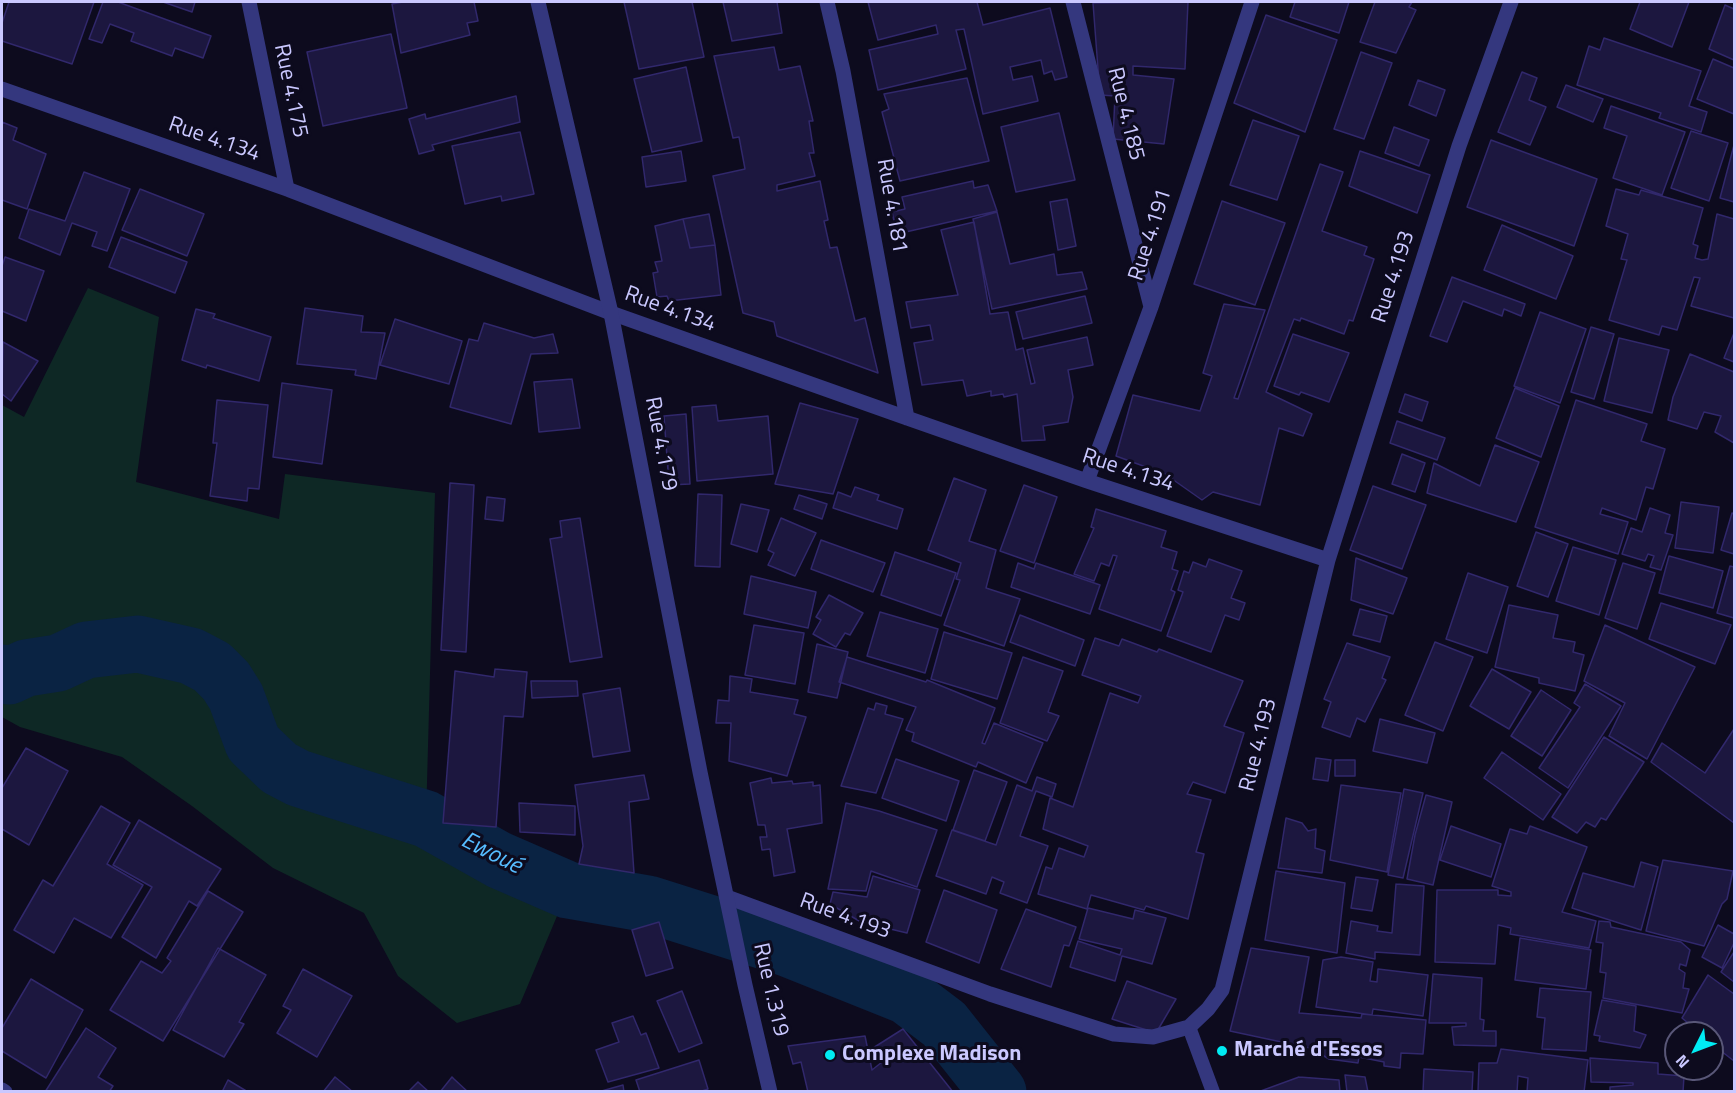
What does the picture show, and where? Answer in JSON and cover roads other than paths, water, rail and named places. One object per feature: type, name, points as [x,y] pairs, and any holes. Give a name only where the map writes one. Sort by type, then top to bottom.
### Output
[{"type":"street","name":"Rue 4.175","points":[[249,2],[287,189]]},
{"type":"street","name":"Rue 4.179","points":[[538,2],[611,313],[700,772],[727,897]]},
{"type":"street","name":"Rue 4.181","points":[[827,2],[843,71],[907,418]]},
{"type":"street","name":"Rue 4.185","points":[[1073,2],[1151,307]]},
{"type":"street","name":"Rue 4.191","points":[[1087,481],[1151,307],[1252,2]]},
{"type":"street","name":"Rue 4.193","points":[[727,897],[990,994],[1114,1034],[1153,1037],[1189,1027],[1208,1009],[1222,990],[1328,560],[1459,147],[1511,2]]},
{"type":"street","name":"Rue 4.134","points":[[2,88],[287,189],[611,313],[1087,481],[1328,560]]},
{"type":"street","name":"Rue 1.319","points":[[727,897],[770,1092]]},
{"type":"lane","points":[[1189,1027],[1213,1092]]},
{"type":"waterway","name":"Ewoué","points":[[2,673],[9,676],[26,668],[58,663],[86,650],[138,644],[191,656],[212,667],[226,681],[236,697],[253,743],[279,768],[298,778],[426,819],[499,860],[568,890],[648,904],[787,948],[907,996],[944,1024],[998,1092]]},
{"type":"place","name":"Marché d'Essos","points":[[1222,1051]]},
{"type":"place","name":"Complexe Madison","points":[[830,1055]]}]
